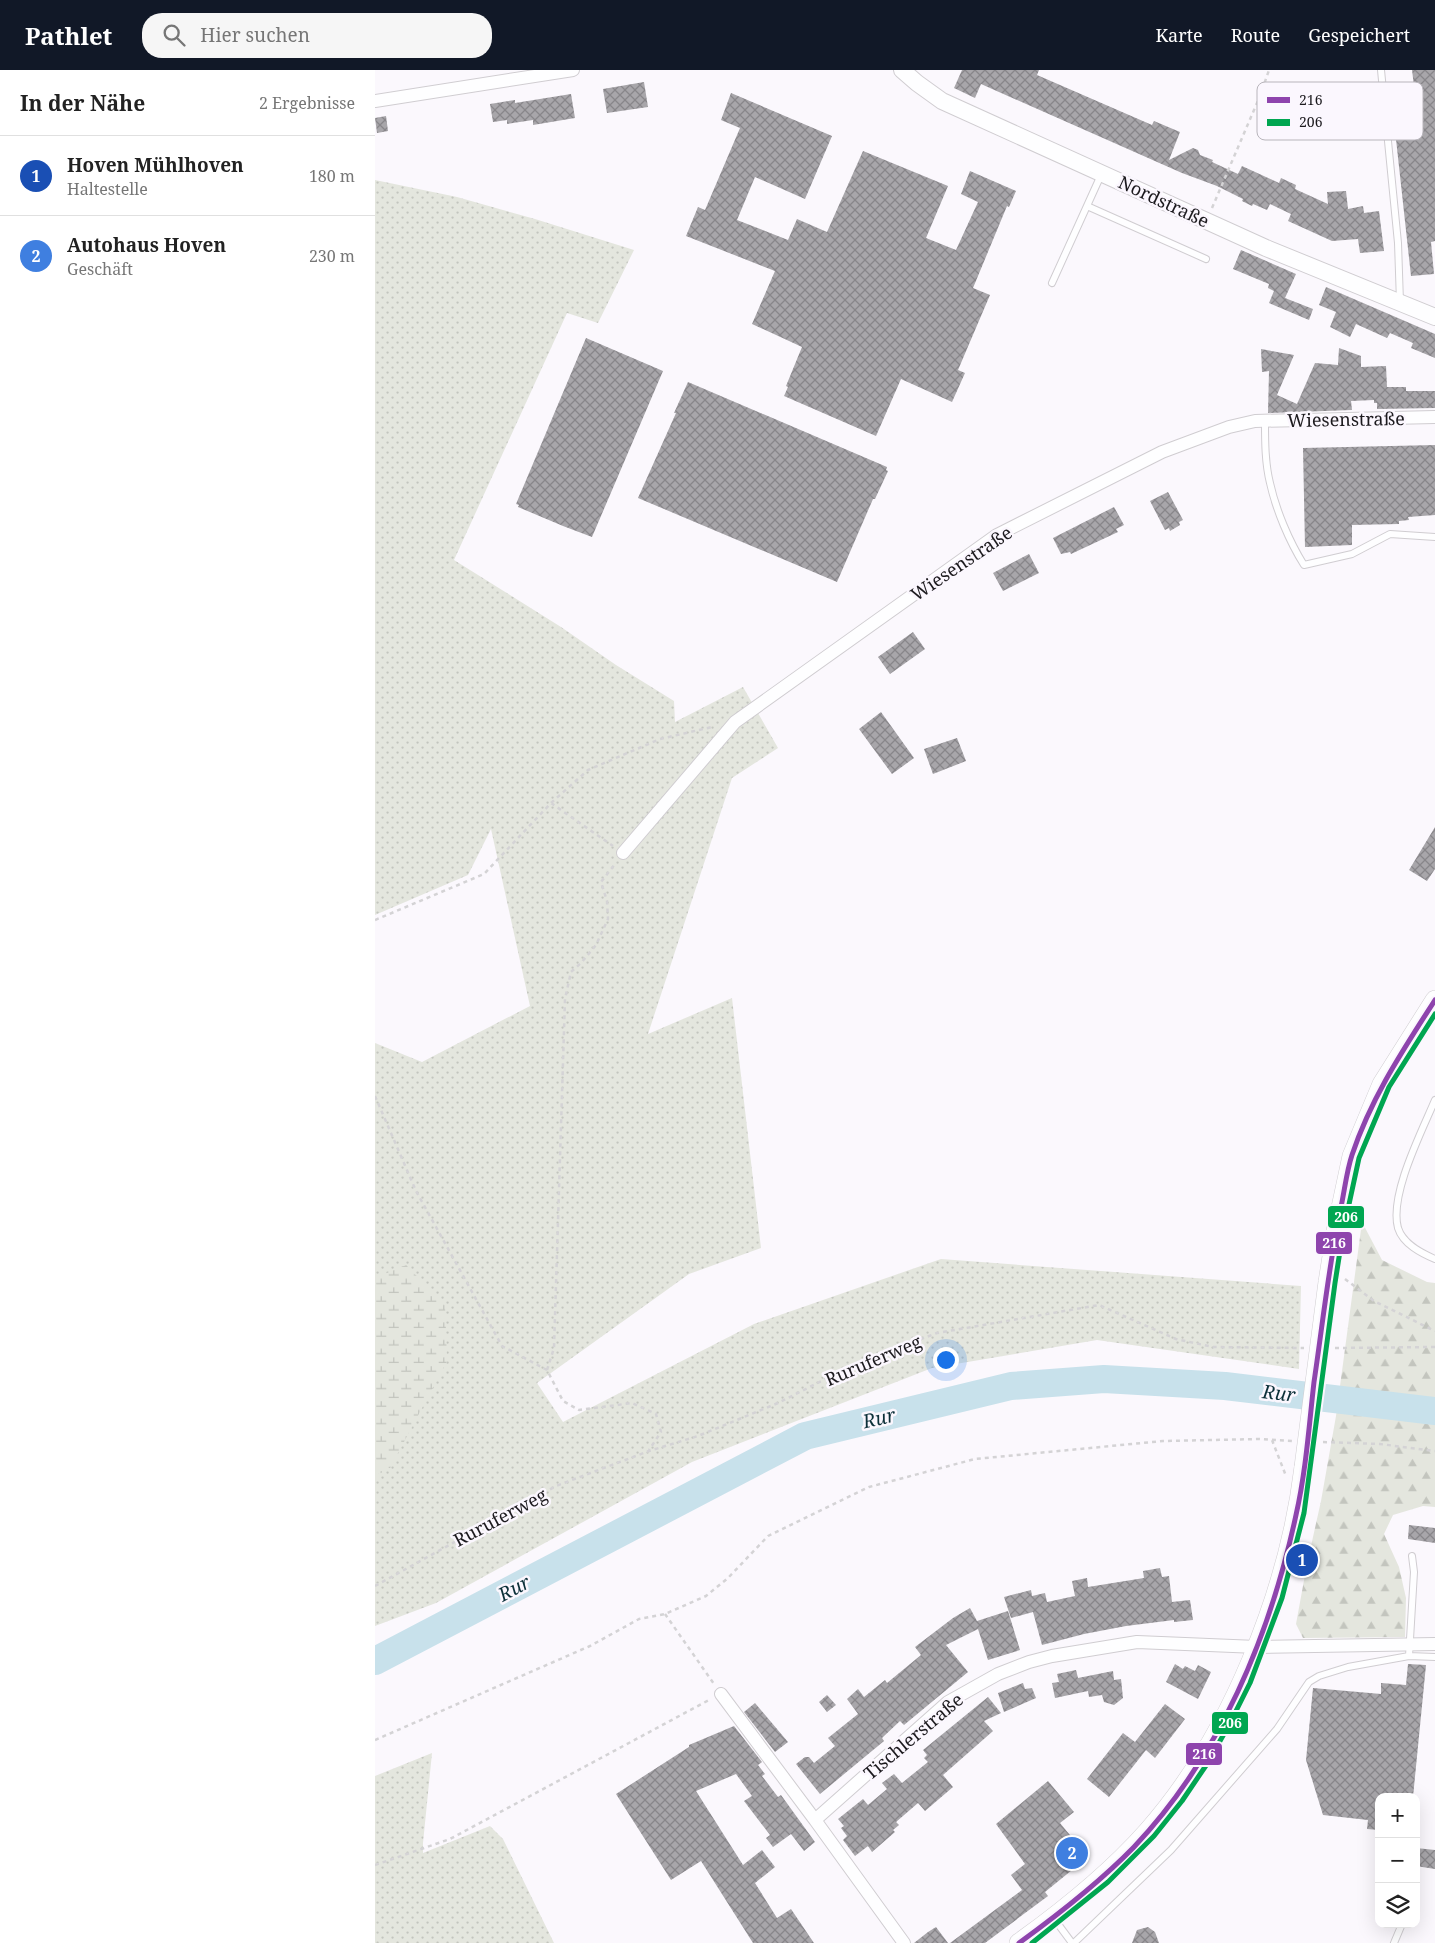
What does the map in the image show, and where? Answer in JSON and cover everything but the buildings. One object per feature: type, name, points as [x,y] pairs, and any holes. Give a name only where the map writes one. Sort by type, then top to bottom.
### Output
[{"type":"main road","points":[[1019,1943],[1095,1884],[1148,1831],[1192,1774],[1227,1712],[1257,1647],[1291,1544],[1337,1280],[1336,1231],[1352,1156],[1382,1084],[1435,1000]]},
{"type":"street","points":[[375,101],[573,70]]},
{"type":"street","name":"Nordstraße","points":[[902,70],[942,101],[1266,248],[1435,317]]},
{"type":"street","name":"Wiesenstraße","points":[[623,853],[735,722],[997,535],[1162,452],[1229,427],[1255,421],[1435,417]]},
{"type":"street","name":"Tischlerstraße","points":[[815,1820],[948,1702],[998,1674],[1052,1656],[1137,1642],[1409,1650],[1435,1644]]},
{"type":"street","points":[[721,1694],[904,1943]]},
{"type":"lane","points":[[1388,140],[1398,243],[1400,303]]},
{"type":"lane","points":[[1052,283],[1102,173]]},
{"type":"lane","points":[[1087,206],[1206,259]]},
{"type":"lane","points":[[1265,421],[1266,454],[1270,483],[1291,543],[1304,565],[1351,554],[1390,534],[1435,537]]},
{"type":"lane","points":[[1435,1100],[1411,1154],[1401,1184],[1398,1209],[1398,1228],[1405,1240],[1420,1252],[1435,1259]]},
{"type":"lane","points":[[1409,1650],[1414,1572],[1412,1556]]},
{"type":"lane","points":[[1053,1917],[1073,1943],[1171,1850],[1277,1729],[1309,1682],[1319,1676],[1409,1650],[1435,1656]]},
{"type":"lane","points":[[1394,1943],[1400,1928]]},
{"type":"path","points":[[1265,82],[1269,70]]},
{"type":"path","points":[[1207,221],[1257,103]]},
{"type":"path","points":[[375,920],[484,874],[551,803],[588,770],[660,739],[735,722]]},
{"type":"path","points":[[551,803],[623,853]]},
{"type":"path","points":[[547,1370],[554,1348],[565,998],[571,972],[597,944],[609,919],[607,901],[601,882],[611,870]]},
{"type":"path","points":[[375,1096],[416,1191],[502,1346],[547,1370],[563,1400],[579,1410],[632,1403],[656,1414],[661,1432],[649,1451]]},
{"type":"path","points":[[1337,1280],[1374,1301],[1435,1331]]},
{"type":"path","name":"Ruruferweg","points":[[375,1586],[556,1486],[649,1451],[697,1436],[778,1404],[855,1364],[937,1334],[1099,1305],[1176,1340],[1213,1347],[1309,1348]]},
{"type":"path","points":[[1328,1348],[1435,1347]]},
{"type":"path","points":[[1272,1440],[1285,1475]]},
{"type":"path","points":[[375,1740],[590,1646],[639,1619],[665,1614],[706,1596],[728,1578],[768,1536],[869,1487],[975,1459],[1163,1441],[1301,1441]]},
{"type":"path","points":[[1321,1442],[1380,1444],[1435,1451]]},
{"type":"path","points":[[375,1865],[450,1839],[721,1694],[665,1614]]},
{"type":"green space","points":[[375,180],[457,197],[634,250],[598,323],[567,313],[454,560],[674,701],[675,722],[743,687],[778,748],[732,778],[648,1034],[732,998],[761,1248],[689,1274],[537,1383],[563,1422],[754,1324],[941,1259],[1301,1286],[1299,1369],[1097,1340],[932,1368],[692,1462],[436,1603],[375,1626],[375,1043],[422,1062],[530,1006],[491,829],[468,875],[375,915]]},
{"type":"green space","points":[[1362,1222],[1382,1260],[1427,1282],[1435,1283],[1435,1507],[1423,1506],[1393,1515],[1384,1534],[1399,1567],[1406,1598],[1405,1637],[1303,1638],[1296,1624],[1336,1416]]},
{"type":"green space","points":[[406,1265],[445,1305],[447,1361],[389,1470],[375,1475],[375,1278]]},
{"type":"green space","points":[[432,1753],[423,1853],[490,1826],[503,1839],[554,1943],[375,1943],[375,1776]]},
{"type":"waterway","name":"Rur","points":[[375,1661],[805,1436],[1011,1386],[1104,1379],[1225,1386],[1435,1411]]},
{"type":"transit line","name":"216","points":[[1019,1943],[1078,1898],[1107,1873],[1134,1847],[1165,1812],[1192,1774],[1216,1734],[1256,1649],[1272,1605],[1296,1515],[1305,1465],[1314,1382],[1337,1224],[1350,1161],[1368,1114],[1378,1094],[1435,1000]]},
{"type":"transit line","name":"206","points":[[1032,1943],[1108,1882],[1154,1836],[1182,1801],[1207,1764],[1250,1683],[1282,1598],[1304,1513],[1335,1283],[1343,1232],[1359,1158],[1389,1087],[1435,1014]]},
{"type":"place","name":"Hoven Mühlhoven","points":[[1302,1560]]},
{"type":"place","name":"Autohaus Hoven","points":[[1072,1853]]}]
